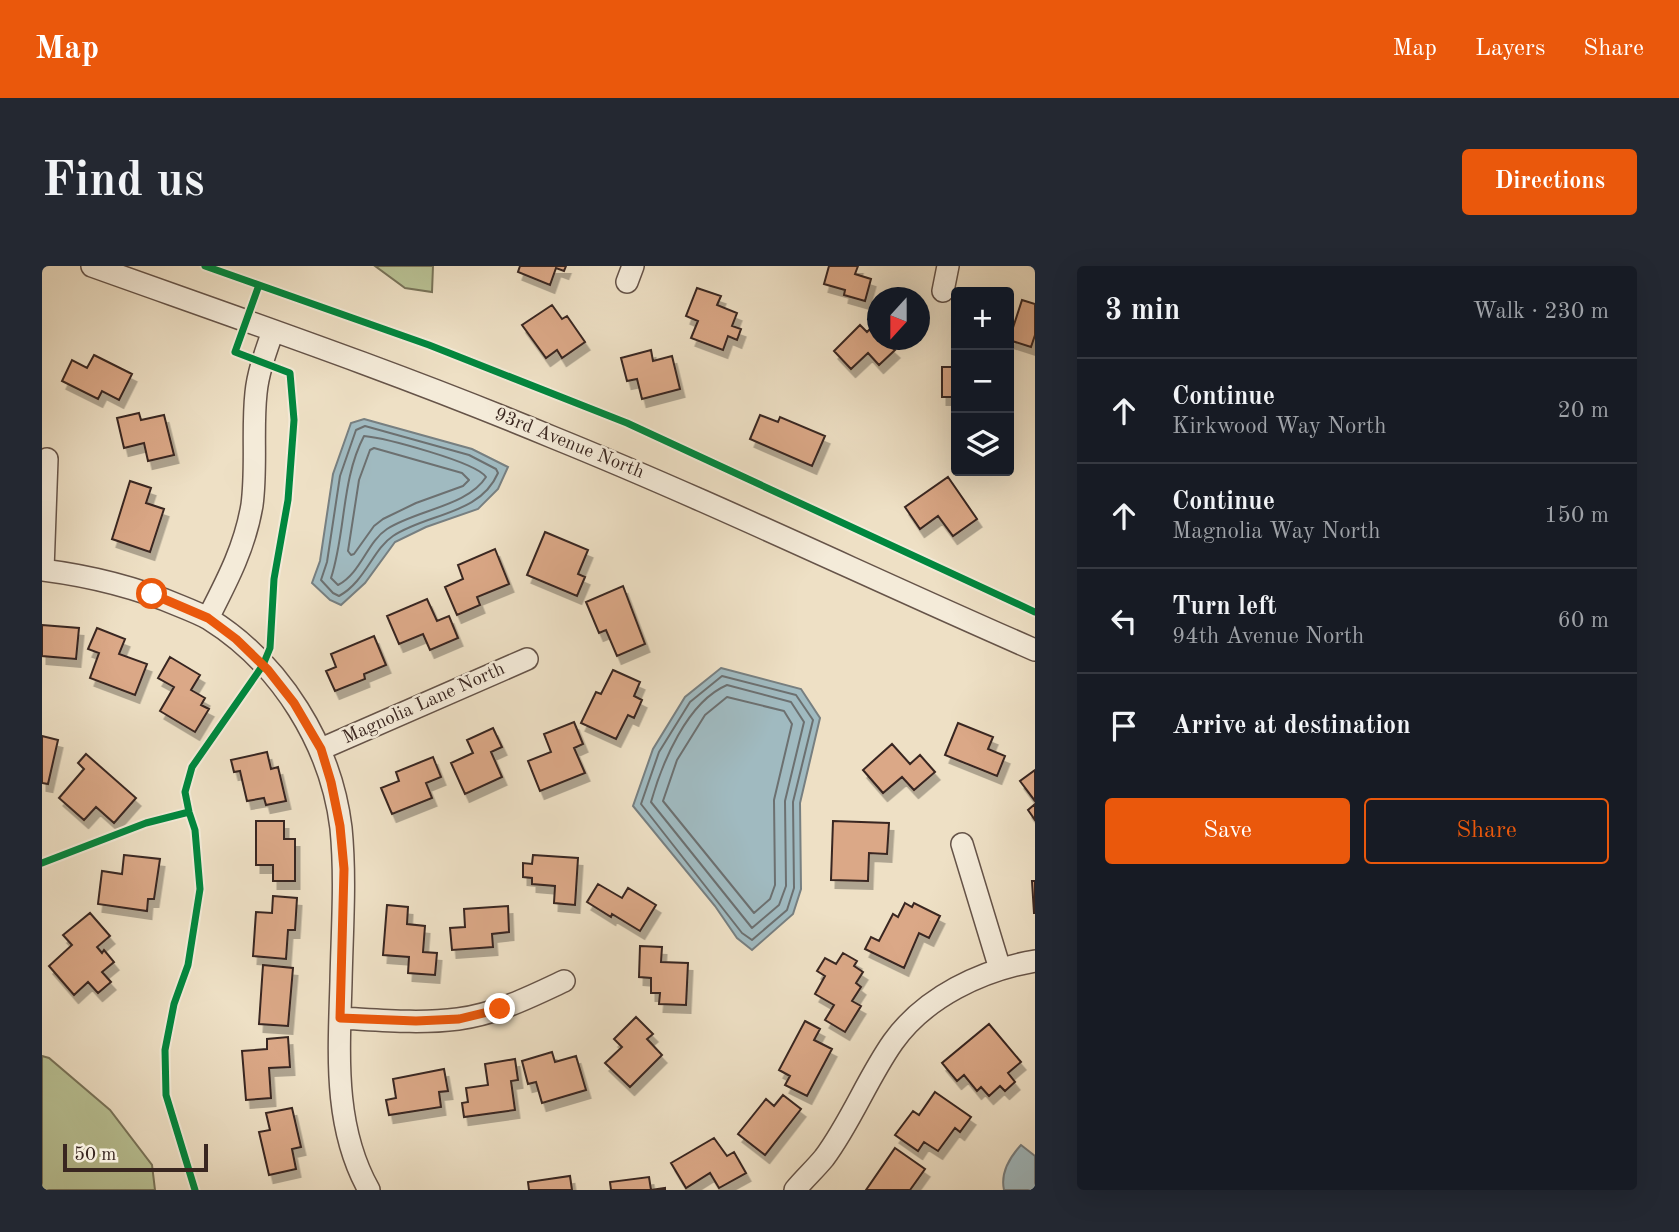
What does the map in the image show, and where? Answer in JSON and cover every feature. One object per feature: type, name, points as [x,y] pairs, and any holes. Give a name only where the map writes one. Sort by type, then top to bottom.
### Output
[{"type":"street","name":"93rd Avenue North","points":[[92,266],[475,406],[616,463],[1035,650]]},
{"type":"street","points":[[943,291],[948,266]]},
{"type":"street","points":[[208,618],[242,550],[256,463],[256,390],[273,331]]},
{"type":"street","points":[[47,459],[42,570],[101,578],[152,594],[208,618],[236,639],[268,670],[294,703],[321,749],[340,826],[343,858],[340,1018],[342,1110],[347,1137],[369,1190]]},
{"type":"street","name":"Magnolia Lane North","points":[[321,749],[527,659]]},
{"type":"street","points":[[962,844],[1000,969]]},
{"type":"street","points":[[795,1190],[824,1157],[894,1040],[922,1011],[955,988],[1000,969],[1035,961]]},
{"type":"street","points":[[340,1018],[416,1021],[459,1019],[500,1009],[564,981]]},
{"type":"green space","points":[[375,266],[433,266],[432,292],[405,288]]},
{"type":"green space","points":[[42,1056],[49,1058],[110,1110],[152,1165],[155,1190],[42,1190]]},
{"type":"water","points":[[364,419],[472,449],[508,467],[498,489],[478,509],[426,527],[395,542],[365,583],[341,605],[330,600],[312,583],[320,561],[333,474],[351,423]]},
{"type":"water","points":[[721,668],[801,689],[820,718],[800,803],[801,889],[793,914],[752,950],[737,938],[715,906],[633,806],[653,749],[685,697]]},
{"type":"water","points":[[1021,1145],[1035,1156],[1035,1190],[1004,1190],[1003,1177],[1007,1165]]},
{"type":"building","points":[[520,266],[566,266],[564,271],[556,268],[550,285],[518,272]]},
{"type":"building","points":[[829,266],[858,266],[855,274],[871,279],[865,301],[844,295],[845,290],[824,284]]},
{"type":"building","points":[[697,288],[721,296],[717,305],[737,313],[732,326],[741,329],[737,340],[728,336],[723,350],[691,338],[698,321],[686,316]]},
{"type":"building","points":[[1022,300],[1035,304],[1035,335],[1031,347],[1014,342],[1014,325]]},
{"type":"building","points":[[552,305],[562,319],[567,316],[585,342],[562,358],[557,350],[546,358],[522,325]]},
{"type":"building","points":[[860,325],[867,332],[867,350],[895,350],[879,365],[868,353],[851,369],[834,351]]},
{"type":"building","points":[[651,350],[653,361],[672,356],[680,389],[642,399],[637,379],[627,381],[621,358]]},
{"type":"building","points":[[94,355],[132,374],[119,400],[102,391],[98,399],[62,381],[72,360],[87,368]]},
{"type":"building","points":[[942,367],[951,367],[951,397],[942,397]]},
{"type":"building","points":[[139,413],[141,420],[164,415],[174,455],[148,461],[144,443],[124,448],[117,418]]},
{"type":"building","points":[[760,415],[778,422],[780,417],[825,436],[812,466],[750,439]]},
{"type":"building","points":[[948,477],[977,519],[953,536],[938,516],[920,529],[905,507]]},
{"type":"building","points":[[130,481],[151,488],[146,503],[164,509],[150,552],[112,539]]},
{"type":"building","points":[[545,532],[588,550],[578,574],[585,577],[577,596],[527,575]]},
{"type":"building","points":[[495,549],[509,584],[477,597],[480,605],[457,615],[445,587],[463,579],[458,565]]},
{"type":"building","points":[[623,586],[645,644],[617,656],[606,630],[599,633],[586,602]]},
{"type":"building","points":[[427,599],[437,621],[449,616],[458,638],[430,650],[423,634],[399,644],[387,616]]},
{"type":"building","points":[[42,625],[79,628],[76,659],[42,656]]},
{"type":"building","points":[[97,628],[125,639],[119,654],[147,664],[135,695],[90,678],[99,653],[88,649]]},
{"type":"building","points":[[374,636],[386,665],[364,674],[365,679],[335,691],[326,671],[336,667],[331,654]]},
{"type":"building","points":[[170,657],[200,675],[191,690],[205,698],[201,705],[209,709],[195,732],[160,711],[174,687],[158,678]]},
{"type":"building","points":[[613,670],[640,682],[634,696],[642,700],[634,718],[628,715],[616,739],[581,723],[596,692],[601,694]]},
{"type":"building","points":[[574,722],[583,744],[574,748],[585,773],[540,791],[528,761],[551,752],[544,734]]},
{"type":"building","points":[[958,723],[993,737],[988,749],[1005,756],[997,776],[945,755]]},
{"type":"building","points":[[493,728],[502,747],[491,752],[502,777],[465,794],[451,763],[473,753],[467,740]]},
{"type":"building","points":[[42,736],[58,740],[48,784],[42,783]]},
{"type":"building","points":[[892,744],[910,764],[920,755],[935,772],[914,790],[902,777],[883,793],[863,770]]},
{"type":"building","points":[[267,752],[271,769],[278,767],[286,801],[266,805],[264,798],[247,801],[240,771],[234,772],[231,760]]},
{"type":"building","points":[[86,754],[136,798],[114,823],[96,807],[84,820],[59,798],[84,769],[78,763]]},
{"type":"building","points":[[433,757],[441,777],[426,783],[432,798],[392,814],[381,788],[399,781],[396,772]]},
{"type":"building","points":[[1035,770],[1035,801],[1020,781]]},
{"type":"building","points":[[1035,804],[1035,820],[1028,810]]},
{"type":"building","points":[[256,821],[284,821],[284,839],[295,839],[295,881],[273,881],[273,865],[256,865]]},
{"type":"building","points":[[833,821],[889,823],[887,854],[869,853],[868,881],[831,880]]},
{"type":"building","points":[[124,855],[160,859],[154,899],[148,899],[147,911],[98,904],[102,871],[122,874]]},
{"type":"building","points":[[533,855],[578,858],[575,905],[554,903],[555,886],[532,884],[532,878],[523,877],[523,863],[532,864]]},
{"type":"building","points":[[1032,881],[1035,881],[1035,913],[1034,913]]},
{"type":"building","points":[[598,884],[622,898],[628,888],[656,905],[640,931],[587,902]]},
{"type":"building","points":[[273,896],[297,898],[295,930],[288,930],[286,959],[253,956],[256,912],[272,913]]},
{"type":"building","points":[[905,903],[912,907],[914,903],[940,916],[929,938],[919,933],[904,968],[865,949],[871,937],[879,941],[893,914],[898,917]]},
{"type":"building","points":[[387,905],[408,907],[407,924],[425,926],[423,952],[437,953],[435,975],[408,973],[409,957],[383,955]]},
{"type":"building","points":[[508,906],[509,932],[492,934],[493,947],[452,950],[450,928],[465,927],[464,909]]},
{"type":"building","points":[[90,913],[110,936],[97,947],[102,953],[104,950],[114,962],[102,972],[111,982],[98,993],[88,982],[74,995],[49,966],[72,945],[63,935]]},
{"type":"building","points":[[640,946],[662,947],[661,962],[688,963],[686,1005],[659,1004],[660,993],[651,993],[651,978],[639,977]]},
{"type":"building","points":[[843,953],[857,961],[854,966],[863,972],[856,983],[861,987],[852,1001],[861,1006],[845,1032],[825,1020],[834,1005],[815,994],[825,976],[817,971],[825,958],[836,964]]},
{"type":"building","points":[[263,965],[293,968],[288,1026],[259,1024]]},
{"type":"building","points":[[636,1017],[653,1034],[647,1039],[662,1055],[630,1087],[605,1063],[622,1047],[614,1039]]},
{"type":"building","points":[[805,1021],[820,1029],[814,1040],[832,1049],[807,1096],[785,1085],[790,1076],[779,1070]]},
{"type":"building","points":[[989,1024],[1021,1062],[1008,1073],[1015,1082],[1005,1091],[1000,1086],[989,1096],[981,1087],[977,1091],[964,1075],[957,1081],[942,1063]]},
{"type":"building","points":[[288,1037],[290,1067],[269,1068],[271,1098],[246,1100],[242,1051],[267,1049],[267,1039]]},
{"type":"building","points":[[552,1052],[555,1062],[576,1056],[586,1090],[542,1103],[536,1082],[528,1084],[522,1061]]},
{"type":"building","points":[[515,1059],[518,1080],[511,1081],[515,1110],[464,1117],[462,1103],[468,1102],[466,1088],[488,1085],[485,1064]]},
{"type":"building","points":[[444,1069],[448,1091],[439,1092],[441,1107],[389,1115],[386,1100],[396,1098],[393,1079]]},
{"type":"building","points":[[935,1092],[971,1117],[960,1132],[955,1128],[938,1151],[924,1142],[918,1151],[895,1135],[913,1111],[919,1115]]},
{"type":"building","points":[[783,1095],[801,1109],[765,1155],[738,1134],[766,1099],[774,1106]]},
{"type":"building","points":[[292,1108],[301,1147],[292,1149],[296,1169],[269,1175],[259,1132],[270,1130],[266,1113]]},
{"type":"building","points":[[714,1138],[727,1156],[734,1152],[746,1173],[719,1188],[710,1173],[686,1188],[671,1163]]},
{"type":"building","points":[[895,1148],[925,1169],[910,1190],[866,1190]]},
{"type":"building","points":[[570,1176],[572,1190],[529,1190],[528,1182]]},
{"type":"building","points":[[649,1177],[651,1190],[611,1190],[610,1182]]},
{"type":"cycle path","points":[[205,266],[429,345],[627,423],[1035,612]]},
{"type":"cycle path","points":[[195,1190],[166,1095],[165,1050],[174,1004],[188,965],[200,889],[195,830],[185,792],[192,767],[263,665],[270,648],[274,579],[288,500],[294,420],[290,373],[235,352],[259,285]]},
{"type":"cycle path","points":[[42,863],[146,823],[189,812]]},
{"type":"route","points":[[152,594],[208,618],[236,639],[268,670],[294,703],[321,749],[340,826],[344,869],[340,1018],[416,1021],[459,1019],[500,1009]]}]
